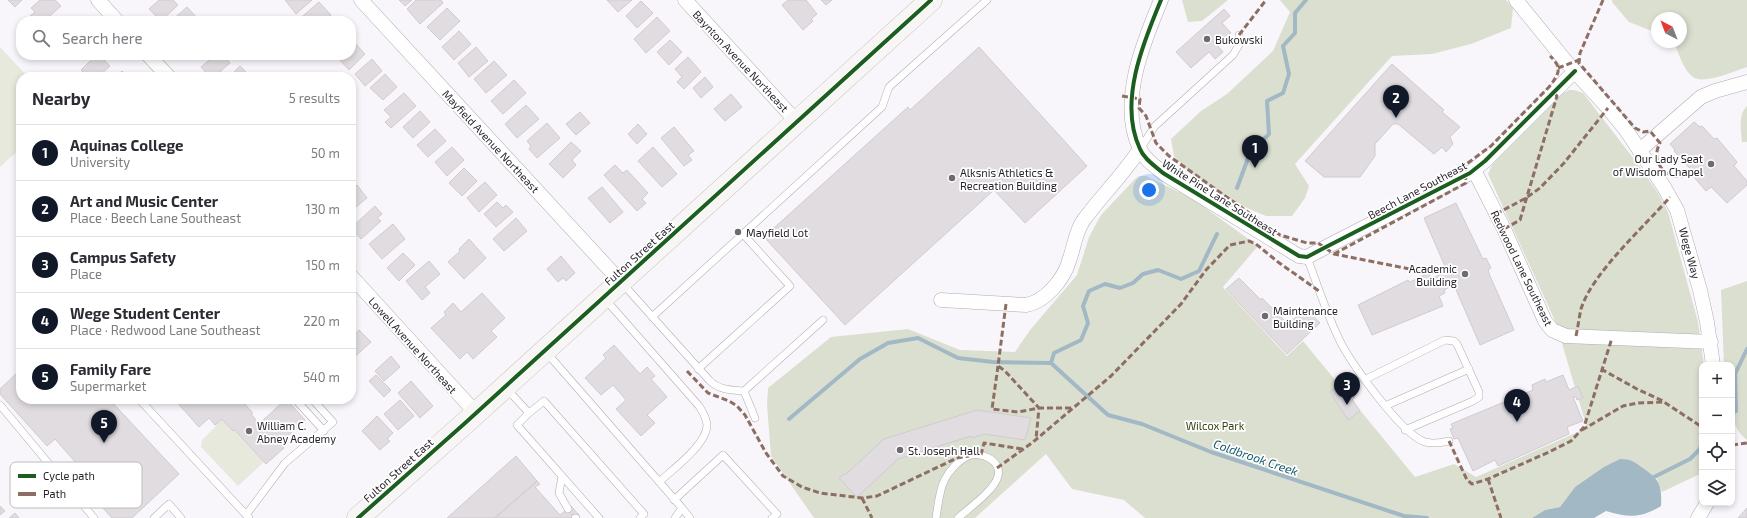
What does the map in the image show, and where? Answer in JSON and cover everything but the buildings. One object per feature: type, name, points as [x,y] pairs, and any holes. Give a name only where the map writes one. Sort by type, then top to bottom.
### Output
[{"type":"main road","name":"Fulton Street East","points":[[358,518],[621,282],[931,0]]},
{"type":"street","points":[[98,0],[112,16]]},
{"type":"street","name":"Mayfield Avenue Northeast","points":[[361,0],[621,282]]},
{"type":"street","name":"Baynton Avenue Northeast","points":[[685,0],[797,122]]},
{"type":"street","name":"White Pine Lane Southeast","points":[[1161,0],[1146,40],[1134,83],[1130,114],[1140,149],[1150,162],[1163,173],[1295,255],[1307,257]]},
{"type":"street","name":"Wege Way","points":[[1524,4],[1575,71],[1608,108],[1640,150],[1664,187],[1681,220],[1700,290],[1714,362]]},
{"type":"street","points":[[153,60],[163,72]]},
{"type":"street","name":"Beech Lane Southeast","points":[[1307,257],[1474,170],[1485,161],[1575,71]]},
{"type":"street","points":[[1640,150],[1701,97],[1715,91],[1747,82]]},
{"type":"street","points":[[941,300],[1026,305],[1035,303],[1039,300],[1048,293],[1063,274],[1069,263],[1075,238],[1082,222],[1126,169],[1140,149]]},
{"type":"street","name":"Redwood Lane Southeast","points":[[1474,170],[1504,229],[1545,321],[1552,330],[1566,336],[1711,342]]},
{"type":"street","name":"Lowell Avenue Northeast","points":[[356,281],[476,413]]},
{"type":"street","points":[[1698,518],[1705,506]]},
{"type":"lane","points":[[652,317],[882,107],[889,87],[987,0]]},
{"type":"lane","points":[[1140,149],[1155,126],[1233,55],[1240,43],[1239,35]]},
{"type":"lane","points":[[698,369],[790,286],[743,234]]},
{"type":"lane","points":[[1307,257],[1339,340],[1347,354],[1385,406],[1405,430],[1415,437],[1425,442],[1434,444],[1449,441]]},
{"type":"lane","points":[[621,282],[698,369],[715,386],[726,389],[744,391],[823,320]]},
{"type":"lane","points":[[603,298],[699,406],[705,416],[707,426],[700,442],[659,482]]},
{"type":"lane","points":[[1366,379],[1448,340],[1454,341],[1457,344],[1479,392],[1477,398],[1405,430]]},
{"type":"lane","points":[[544,351],[690,518]]},
{"type":"lane","points":[[1385,406],[1469,369]]},
{"type":"lane","points":[[505,386],[529,413]]},
{"type":"lane","points":[[744,391],[755,418]]},
{"type":"lane","points":[[599,518],[517,425],[544,401],[644,514],[640,518]]},
{"type":"lane","points":[[144,404],[247,516],[285,463],[333,422],[317,404]]},
{"type":"lane","points":[[300,404],[324,431]]},
{"type":"lane","points":[[0,405],[47,462]]},
{"type":"lane","points":[[936,518],[941,489],[945,479],[951,471],[969,456],[976,454],[986,456],[995,464],[998,471],[998,477],[986,492],[958,518]]},
{"type":"lane","points":[[674,500],[723,455],[777,514],[772,518]]},
{"type":"lane","points":[[562,476],[559,493],[568,509]]},
{"type":"lane","points":[[154,518],[169,504],[182,518]]},
{"type":"lane","points":[[86,508],[94,518]]},
{"type":"lane","points":[[675,518],[682,508]]},
{"type":"shaded area","points":[[0,47],[23,72],[16,72],[16,153],[0,167]]},
{"type":"shaded area","points":[[222,419],[233,431],[234,429],[264,462],[238,486],[201,447],[202,440]]},
{"type":"green space","points":[[1182,0],[1228,0],[1202,21],[1188,22]]},
{"type":"green space","points":[[1280,0],[1506,0],[1513,8],[1511,28],[1471,44],[1432,54],[1392,56],[1295,164],[1309,186],[1305,198],[1292,216],[1266,216],[1240,205],[1216,191],[1189,172],[1174,156],[1171,139],[1201,111],[1227,94],[1273,51],[1290,12]]},
{"type":"green space","points":[[1612,0],[1747,0],[1747,67],[1711,78],[1698,79],[1693,77],[1684,66],[1677,48],[1687,48],[1687,12],[1651,12],[1651,31],[1629,22],[1612,2]]},
{"type":"green space","name":"Wilcox Park","points":[[1569,90],[1583,93],[1658,193],[1668,212],[1698,322],[1704,362],[1699,362],[1699,474],[1662,492],[1656,477],[1575,487],[1560,507],[1545,510],[1532,518],[1145,518],[1124,500],[1072,489],[1046,454],[975,518],[814,518],[771,456],[767,405],[768,388],[831,337],[908,329],[960,350],[1015,352],[1030,330],[1077,275],[1089,237],[1101,215],[1139,176],[1146,176],[1193,199],[1258,246],[1223,287],[1287,356],[1303,341],[1415,477],[1454,464],[1476,477],[1587,428],[1556,323],[1488,174],[1492,165],[1560,95]]},
{"type":"green space","points":[[1747,106],[1747,142],[1742,142],[1741,118],[1744,109]]},
{"type":"green space","points":[[1747,281],[1747,440],[1735,425],[1735,362],[1724,362],[1721,290]]},
{"type":"water","points":[[1620,459],[1630,460],[1653,476],[1659,484],[1661,506],[1647,513],[1635,516],[1621,515],[1606,511],[1594,518],[1532,518],[1545,510],[1560,507],[1575,487],[1604,467]]},
{"type":"waterway","points":[[1237,188],[1250,153],[1269,134],[1267,101],[1283,93],[1289,74],[1283,46],[1295,33],[1295,13],[1306,0]]},
{"type":"waterway","points":[[789,419],[860,359],[888,343],[918,338],[958,358],[993,362],[1051,363],[1054,353],[1081,340],[1088,323],[1083,306],[1089,291],[1105,284],[1120,288],[1133,283],[1143,274],[1158,270],[1181,279],[1199,271],[1217,234]]},
{"type":"waterway","name":"Coldbrook Creek","points":[[1735,412],[1735,374],[1747,349]]},
{"type":"waterway","name":"Coldbrook Creek","points":[[1051,363],[1108,415],[1142,424],[1211,452],[1404,516],[1427,518]]},
{"type":"waterway","name":"Coldbrook Creek","points":[[1652,478],[1690,459],[1699,450]]},
{"type":"marked path","points":[[1239,35],[1266,0]]},
{"type":"marked path","points":[[1603,0],[1580,53],[1579,63],[1635,128],[1643,132],[1650,131],[1660,143],[1657,151],[1657,158],[1664,171],[1670,175],[1677,176],[1684,175],[1692,171]]},
{"type":"marked path","points":[[1334,254],[1466,183],[1465,165],[1491,146],[1549,87],[1557,75],[1557,64],[1550,56]]},
{"type":"marked path","points":[[1558,68],[1579,60]]},
{"type":"marked path","points":[[1504,229],[1520,220],[1557,96],[1553,92]]},
{"type":"marked path","points":[[1122,96],[1140,99],[1139,108],[1146,116],[1156,143],[1169,156],[1280,235],[1307,243],[1318,243],[1334,254],[1425,272]]},
{"type":"marked path","points":[[1496,214],[1526,198],[1540,188],[1564,163],[1608,108]]},
{"type":"marked path","points":[[1576,336],[1581,309],[1596,280],[1620,250],[1670,197]]},
{"type":"marked path","points":[[997,468],[1033,442],[1111,376],[1181,304],[1206,270],[1230,245],[1249,241],[1256,244],[1278,262],[1319,291]]},
{"type":"marked path","points":[[1006,304],[998,366],[1005,371],[1039,408],[1036,439]]},
{"type":"marked path","points":[[1449,441],[1467,480],[1472,484],[1488,479],[1571,441],[1584,427],[1612,338]]},
{"type":"marked path","points":[[998,366],[992,409],[1018,412],[1039,408],[1074,408]]},
{"type":"marked path","points":[[1601,369],[1637,389],[1661,400],[1699,425]]},
{"type":"marked path","points":[[687,371],[708,393],[729,401],[737,406],[745,415],[766,453],[783,476],[802,487],[820,493],[862,498],[877,496],[957,458],[969,456]]},
{"type":"marked path","points":[[1582,430],[1623,406],[1638,403],[1663,402]]},
{"type":"marked path","points":[[981,455],[984,443],[1022,449]]},
{"type":"marked path","points":[[1735,445],[1747,443]]},
{"type":"marked path","points":[[1488,479],[1501,518]]},
{"type":"marked path","points":[[862,498],[872,518]]},
{"type":"cycle path","points":[[358,518],[464,424],[931,0]]},
{"type":"cycle path","points":[[1161,0],[1141,54],[1132,93],[1131,112],[1134,131],[1142,153],[1163,173],[1299,256],[1307,257],[1470,173],[1485,161],[1575,71]]},
{"type":"place","name":"Bukowski","points":[[1207,39]]},
{"type":"place","name":"Art and Music Center","points":[[1396,118]]},
{"type":"place","name":"Our Lady Seat of Wisdom Chapel","points":[[1711,164]]},
{"type":"place","name":"Aquinas College","points":[[1255,168]]},
{"type":"place","name":"Alksnis Athletics & Recreation Building","points":[[952,178]]},
{"type":"place","name":"Mayfield Lot","points":[[738,232]]},
{"type":"place","name":"Academic Building","points":[[1465,274]]},
{"type":"place","name":"Maintenance Building","points":[[1265,316]]},
{"type":"place","name":"Campus Safety","points":[[1347,405]]},
{"type":"place","name":"Wege Student Center","points":[[1517,422]]},
{"type":"place","name":"William C. Abney Academy","points":[[249,431]]},
{"type":"place","name":"Family Fare","points":[[104,443]]},
{"type":"place","name":"St. Joseph Hall","points":[[900,450]]}]
